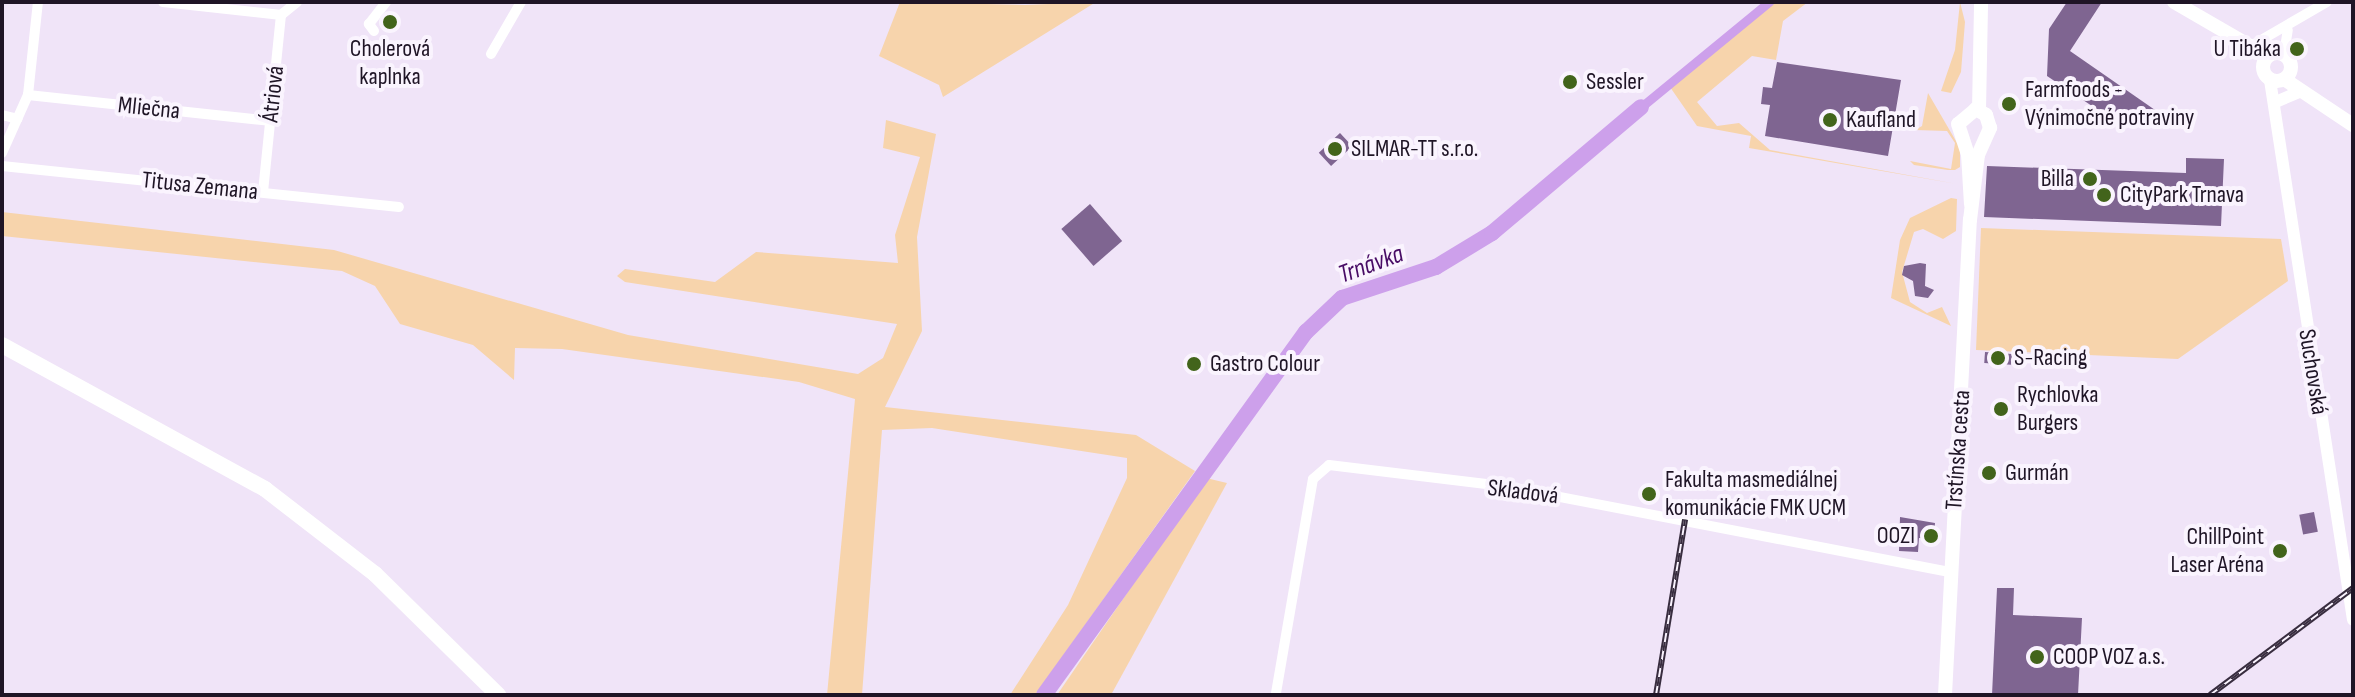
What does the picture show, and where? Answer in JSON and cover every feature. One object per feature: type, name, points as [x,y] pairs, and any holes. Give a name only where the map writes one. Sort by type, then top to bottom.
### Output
[{"type":"main road","points":[[2174,2],[2277,68],[2301,91],[2316,99]]},
{"type":"main road","name":"Trstínska cesta","points":[[1971,204],[1966,139],[1958,124],[1974,110],[1979,5]]},
{"type":"main road","points":[[2210,27],[2247,47],[2353,125]]},
{"type":"main road","name":"Trstínska cesta","points":[[1945,695],[1971,204],[1982,139],[1990,123],[1974,110]]},
{"type":"main road","points":[[1966,139],[1982,139]]},
{"type":"main road","points":[[2,345],[265,489],[375,574],[498,695]]},
{"type":"street","points":[[2,153],[28,95],[38,2]]},
{"type":"street","points":[[163,2],[281,15],[297,2]]},
{"type":"street","points":[[374,31],[369,24],[386,2]]},
{"type":"street","points":[[491,54],[521,2]]},
{"type":"street","points":[[2247,47],[2288,30],[2327,2]]},
{"type":"street","name":"Átriová","points":[[263,192],[281,15]]},
{"type":"street","points":[[2277,68],[2288,30]]},
{"type":"street","points":[[2276,36],[2277,68]]},
{"type":"street","name":"Suchovská","points":[[2277,68],[2277,131]]},
{"type":"street","name":"Suchovská","points":[[2277,68],[2277,131],[2353,614]]},
{"type":"street","points":[[2278,101],[2301,91]]},
{"type":"street","name":"Mliečna","points":[[28,95],[270,121]]},
{"type":"street","points":[[2,115],[18,119]]},
{"type":"street","name":"Titusa Zemana","points":[[2,166],[399,207]]},
{"type":"street","name":"Skladová","points":[[1276,693],[1313,479],[1329,465],[1503,486],[1951,572]]},
{"type":"shaded area","points":[[900,2],[1025,5],[1096,2],[943,97],[939,85],[879,56]]},
{"type":"shaded area","points":[[1774,2],[1808,2],[1783,21],[1776,60],[1752,56],[1697,102],[1717,126],[1739,123],[1770,150],[1957,184],[1749,148],[1751,136],[1697,126],[1670,87]]},
{"type":"shaded area","points":[[1960,2],[1965,22],[1961,72],[1951,93],[1941,91],[1955,50]]},
{"type":"shaded area","points":[[1928,93],[1960,148],[1960,167],[1955,170],[1914,165],[1910,161],[1951,169],[1955,143],[1947,131],[1915,130],[1922,126]]},
{"type":"shaded area","points":[[886,120],[936,134],[917,237],[922,331],[885,407],[1136,435],[1195,471],[1035,695],[1010,695],[1068,605],[1127,478],[1127,458],[932,428],[882,430],[862,695],[827,695],[855,399],[799,382],[562,349],[515,348],[514,380],[473,345],[400,324],[375,286],[342,271],[2,236],[2,212],[334,250],[628,335],[858,374],[883,358],[897,324],[625,282],[617,276],[625,269],[715,282],[756,252],[898,263],[895,235],[920,157],[883,148]]},
{"type":"shaded area","points":[[1951,198],[1957,199],[1956,231],[1943,239],[1923,229],[1914,232],[1902,272],[1910,302],[1927,313],[1942,307],[1951,326],[1891,298],[1900,240],[1910,218]]},
{"type":"shaded area","points":[[1981,228],[2281,239],[2288,281],[2178,359],[1976,350]]},
{"type":"shaded area","points":[[1206,478],[1227,483],[1111,695],[1057,695]]},
{"type":"building","name":"CityPark Trnava","points":[[2067,2],[2102,2],[2070,51],[2168,119],[2107,116],[2047,76],[2049,29]]},
{"type":"building","name":"Kaufland","points":[[1777,62],[1901,80],[1888,156],[1765,136],[1770,105],[1761,104],[1763,87],[1772,88]]},
{"type":"building","name":"SILMAR-TT s.r.o.","points":[[1340,133],[1352,146],[1331,166],[1319,153]]},
{"type":"building","name":"CityPark Trnava","points":[[2186,158],[2224,159],[2221,226],[1984,217],[1987,166],[2186,173]]},
{"type":"building","points":[[1090,204],[1122,241],[1093,266],[1061,229]]},
{"type":"building","points":[[1926,264],[1925,286],[1934,290],[1928,298],[1915,296],[1913,281],[1902,275],[1904,266]]},
{"type":"building","name":"S-Racing","points":[[1985,352],[2012,354],[2011,365],[1984,363]]},
{"type":"building","points":[[2314,512],[2318,532],[2303,534],[2299,515]]},
{"type":"building","name":"OOZI","points":[[1900,517],[1935,523],[1934,539],[1919,538],[1918,552],[1899,551]]},
{"type":"building","name":"COOP VOZ a.s.","points":[[1997,588],[2014,588],[2013,615],[2082,618],[2078,695],[1992,695]]},
{"type":"waterway","name":"Trnávka","points":[[1641,107],[1769,2]]},
{"type":"waterway","name":"Trnávka","points":[[1044,695],[1306,332],[1342,298],[1436,267],[1492,233],[1641,107]]},
{"type":"railway","points":[[1656,695],[1685,519]]},
{"type":"railway","points":[[2210,695],[2353,588]]},
{"type":"place","name":"Cholerová kaplnka","points":[[390,22]]},
{"type":"place","name":"U Tibáka","points":[[2297,49]]},
{"type":"place","name":"Sessler","points":[[1570,82]]},
{"type":"place","name":"Farmfoods - Výnimočné potraviny","points":[[2009,104]]},
{"type":"place","name":"Kaufland","points":[[1830,120]]},
{"type":"place","name":"SILMAR-TT s.r.o.","points":[[1335,149]]},
{"type":"place","name":"Billa","points":[[2090,179]]},
{"type":"place","name":"CityPark Trnava","points":[[2104,195]]},
{"type":"place","name":"S-Racing","points":[[1998,358]]},
{"type":"place","name":"Gastro Colour","points":[[1194,364]]},
{"type":"place","name":"Rychlovka Burgers","points":[[2001,409]]},
{"type":"place","name":"Gurmán","points":[[1989,473]]},
{"type":"place","name":"Fakulta masmediálnej komunikácie FMK UCM","points":[[1649,494]]},
{"type":"place","name":"OOZI","points":[[1931,536]]},
{"type":"place","name":"ChillPoint Laser Aréna","points":[[2280,551]]},
{"type":"place","name":"COOP VOZ a.s.","points":[[2037,657]]}]
